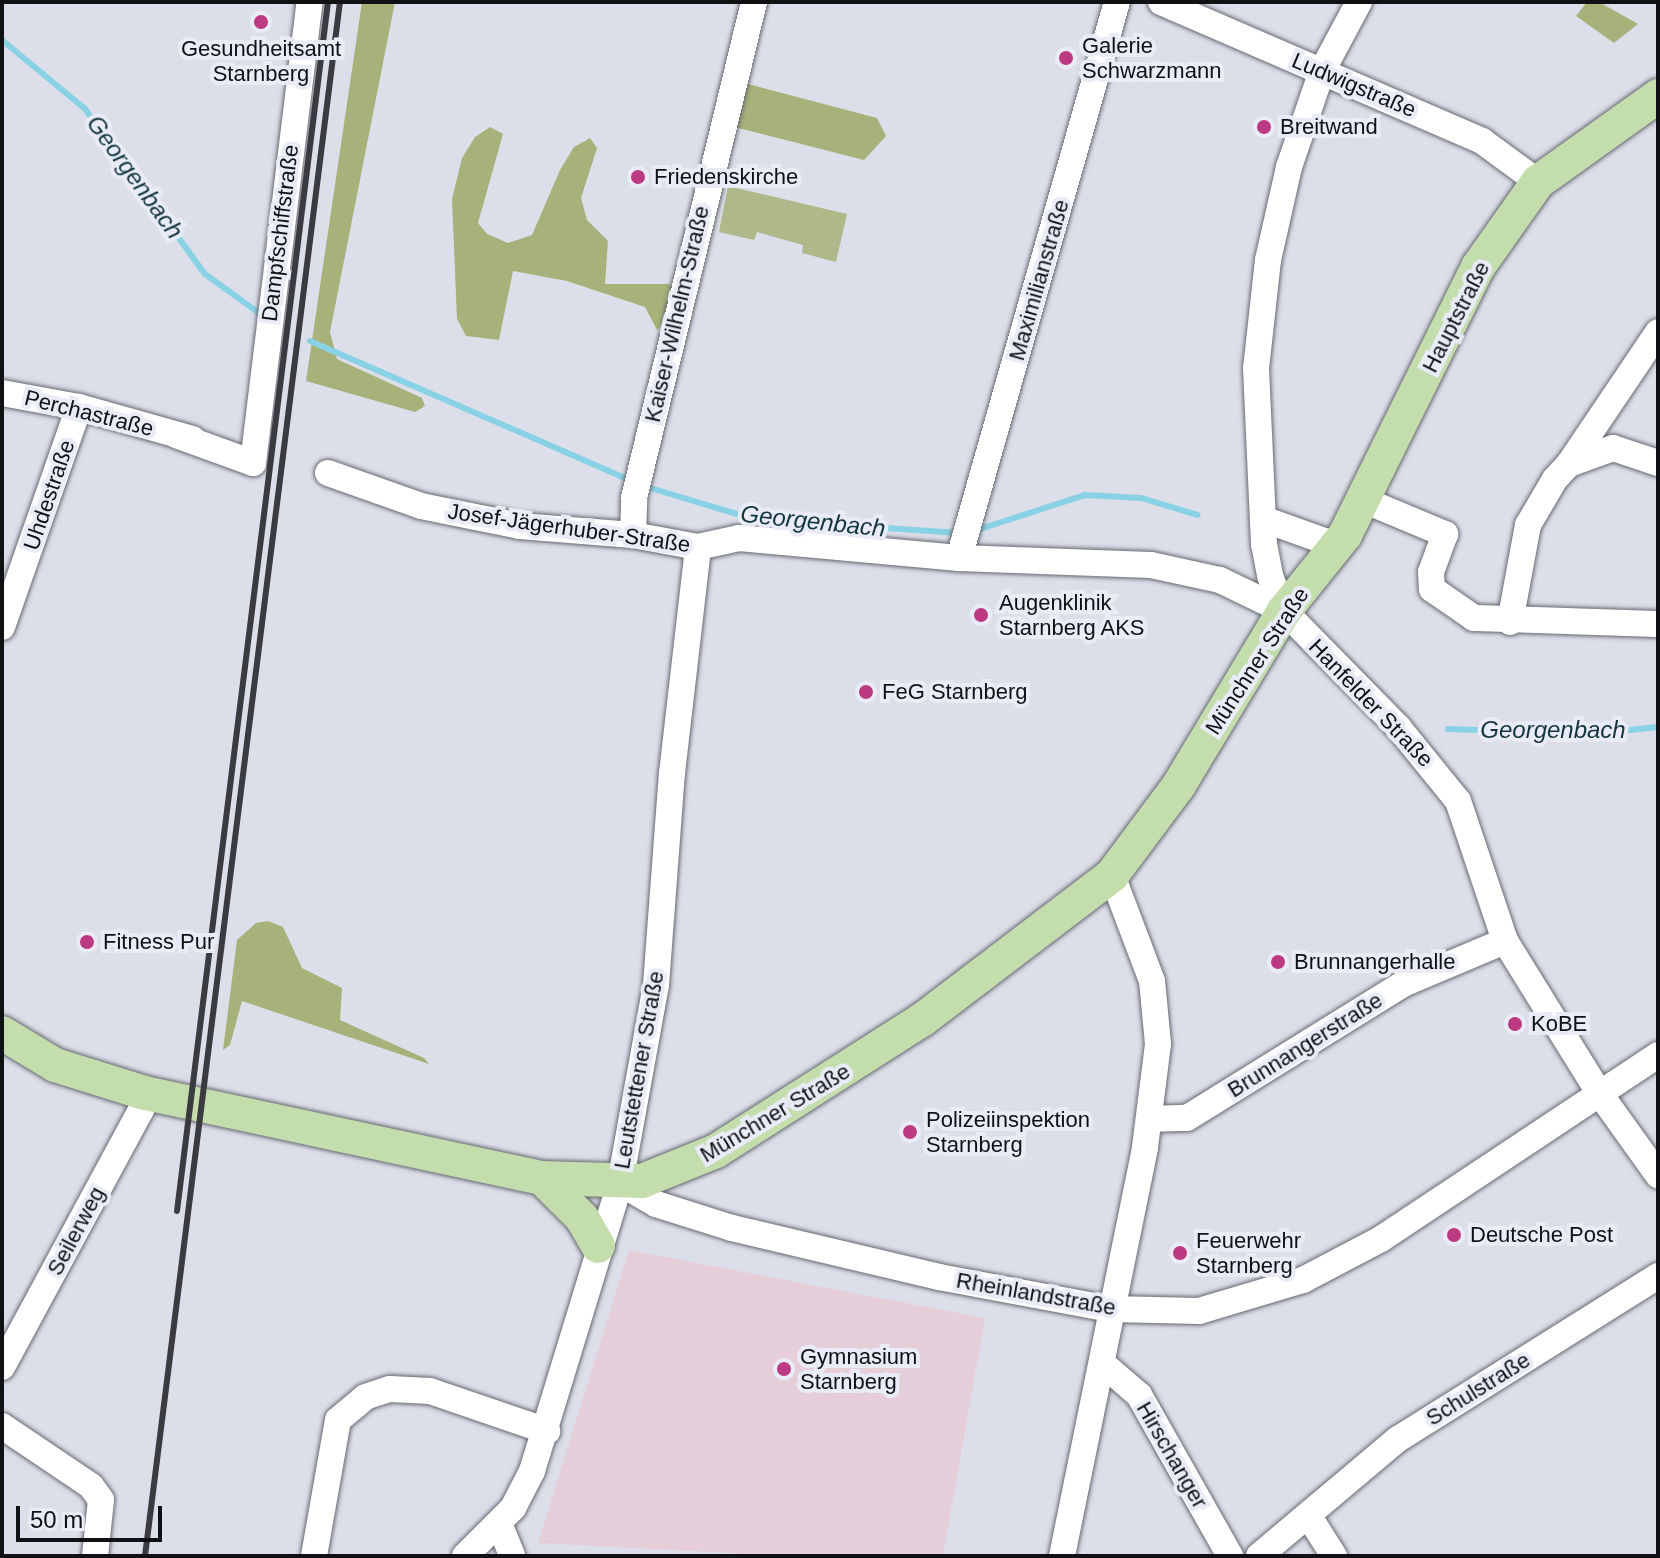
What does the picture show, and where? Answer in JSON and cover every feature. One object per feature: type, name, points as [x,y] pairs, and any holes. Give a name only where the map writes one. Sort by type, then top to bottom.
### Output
[{"type":"main road","name":"Hauptstraße","points":[[1338,546],[1366,501],[1478,267],[1538,182],[1658,96]]},
{"type":"main road","name":"Münchner Straße","points":[[2,1033],[55,1065],[145,1093],[542,1178],[620,1183],[696,1162],[821,1087],[922,1020],[1112,875],[1179,785],[1284,611],[1338,546]]},
{"type":"main road","points":[[542,1178],[582,1218],[598,1246]]},
{"type":"street","name":"Dampfschiffstraße","points":[[250,458],[310,2]]},
{"type":"street","name":"Kaiser-Wilhelm-Straße","points":[[633,535],[634,498],[754,2]]},
{"type":"street","name":"Maximilianstraße","points":[[964,540],[1117,2]]},
{"type":"street","name":"Ludwigstraße","points":[[1161,2],[1482,141],[1538,182]]},
{"type":"street","name":"Hanfelder Straße","points":[[1359,2],[1322,71],[1289,167],[1268,260],[1256,368],[1263,519],[1270,576],[1284,611],[1441,774],[1458,801],[1505,941],[1600,1094],[1658,1175]]},
{"type":"street","points":[[1510,622],[1528,525],[1537,502],[1569,464],[1658,332]]},
{"type":"street","name":"Perchastraße","points":[[2,393],[79,407],[250,458]]},
{"type":"street","name":"Uhdestraße","points":[[2,627],[79,407]]},
{"type":"street","points":[[1569,464],[1613,448],[1658,463]]},
{"type":"street","name":"Josef-Jägerhuber-Straße","points":[[328,473],[421,506],[520,526],[633,535],[698,547],[739,538],[964,540],[1151,565],[1220,580],[1284,611]]},
{"type":"street","points":[[1366,501],[1445,534],[1431,572],[1438,598],[1474,618],[1510,622],[1658,624]]},
{"type":"street","points":[[1263,519],[1338,546]]},
{"type":"street","name":"Leutstettener Straße","points":[[465,1556],[499,1523],[523,1491],[547,1431],[598,1246],[620,1183],[656,985],[672,773],[698,547]]},
{"type":"street","points":[[1062,1556],[1103,1364],[1110,1309],[1149,1119],[1157,1013],[1132,920],[1112,875]]},
{"type":"street","name":"Brunnangerstraße","points":[[1149,1119],[1187,1118],[1403,984],[1505,941]]},
{"type":"street","name":"Rheinlandstraße","points":[[620,1183],[656,1204],[732,1228],[1017,1294],[1110,1309],[1199,1311],[1303,1280],[1381,1239],[1658,1055]]},
{"type":"street","name":"Seilerweg","points":[[2,1367],[141,1110],[145,1093]]},
{"type":"street","name":"Schulstraße","points":[[1259,1556],[1398,1439],[1658,1276]]},
{"type":"street","name":"Hirschanger","points":[[1103,1364],[1139,1395],[1230,1556]]},
{"type":"street","points":[[314,1556],[338,1420],[365,1397],[390,1389],[430,1391],[547,1431]]},
{"type":"street","points":[[2,1426],[91,1486],[101,1500],[95,1556]]},
{"type":"street","points":[[1308,1515],[1334,1556]]},
{"type":"street","points":[[499,1523],[512,1556]]},
{"type":"shaded area","name":"Gymnasium Starnberg","points":[[629,1250],[985,1318],[943,1556],[788,1556],[538,1543]]},
{"type":"green space","points":[[362,2],[395,2],[330,332],[337,359],[422,398],[425,406],[415,412],[306,381]]},
{"type":"green space","points":[[1587,2],[1599,2],[1638,24],[1614,43],[1576,16]]},
{"type":"green space","points":[[744,83],[877,118],[886,136],[864,160],[734,127]]},
{"type":"green space","points":[[490,127],[503,134],[478,223],[487,234],[508,243],[532,235],[560,170],[574,147],[590,138],[597,148],[581,198],[587,220],[608,241],[605,284],[669,284],[680,300],[657,330],[645,307],[567,281],[513,271],[499,340],[466,336],[457,319],[452,199],[462,158],[475,137]]},
{"type":"green space","points":[[728,186],[847,214],[836,262],[802,253],[803,245],[757,232],[754,240],[719,232]]},
{"type":"green space","points":[[268,921],[283,927],[302,968],[342,988],[340,1020],[424,1058],[429,1064],[242,1001],[230,1045],[223,1050],[237,940],[256,923]]},
{"type":"waterway","name":"Georgenbach","points":[[2,40],[85,109],[205,274],[263,316]]},
{"type":"waterway","name":"Georgenbach","points":[[310,341],[630,480]]},
{"type":"waterway","name":"Georgenbach","points":[[644,486],[753,519],[959,533]]},
{"type":"waterway","name":"Georgenbach","points":[[974,531],[1085,495],[1141,498],[1198,515]]},
{"type":"waterway","name":"Georgenbach","points":[[1448,729],[1593,734],[1658,727]]},
{"type":"railway","points":[[177,1211],[328,2]]},
{"type":"railway","points":[[145,1556],[340,2]]},
{"type":"place","name":"Gesundheitsamt Starnberg","points":[[261,22]]},
{"type":"place","name":"Galerie Schwarzmann","points":[[1066,58]]},
{"type":"place","name":"Breitwand","points":[[1264,127]]},
{"type":"place","name":"Friedenskirche","points":[[638,177]]},
{"type":"place","name":"Augenklinik Starnberg AKS","points":[[981,615]]},
{"type":"place","name":"FeG Starnberg","points":[[866,692]]},
{"type":"place","name":"Fitness Pur","points":[[87,942]]},
{"type":"place","name":"Brunnangerhalle","points":[[1278,962]]},
{"type":"place","name":"KoBE","points":[[1515,1024]]},
{"type":"place","name":"Polizeiinspektion Starnberg","points":[[910,1132]]},
{"type":"place","name":"Deutsche Post","points":[[1454,1235]]},
{"type":"place","name":"Feuerwehr Starnberg","points":[[1180,1253]]},
{"type":"place","name":"Gymnasium Starnberg","points":[[784,1369]]}]
